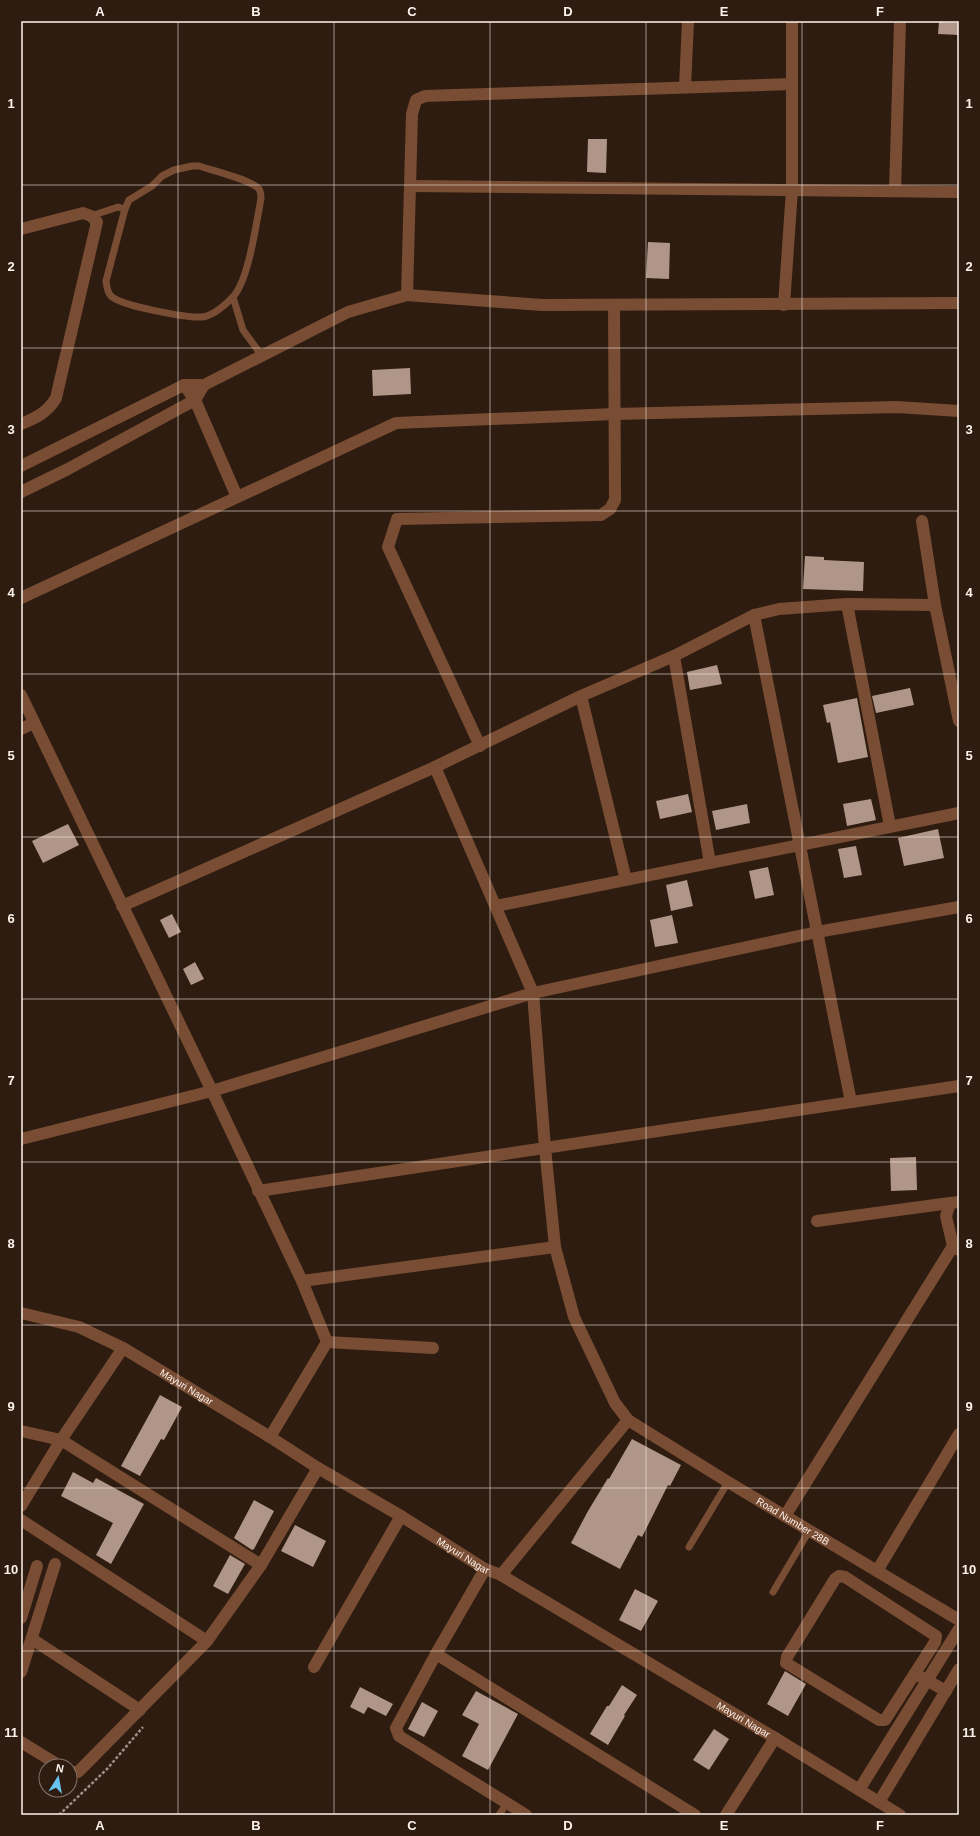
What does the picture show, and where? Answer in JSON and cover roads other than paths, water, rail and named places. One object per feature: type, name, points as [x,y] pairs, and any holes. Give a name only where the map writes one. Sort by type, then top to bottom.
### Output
[{"type":"street","points":[[686,87],[688,21]]},
{"type":"street","points":[[784,305],[792,190],[792,21]]},
{"type":"street","points":[[895,191],[900,21]]},
{"type":"street","points":[[407,295],[412,114],[416,100],[425,96],[792,84]]},
{"type":"street","points":[[411,186],[959,192]]},
{"type":"street","points":[[21,229],[83,213],[91,216],[97,222],[56,398],[52,405],[41,416],[21,424]]},
{"type":"street","points":[[21,466],[184,385],[204,385],[348,312],[407,295],[542,305],[959,303]]},
{"type":"street","points":[[480,746],[388,547],[397,518],[601,515],[610,509],[615,500],[614,305]]},
{"type":"street","points":[[184,385],[195,400],[237,497]]},
{"type":"street","points":[[21,492],[68,469],[195,400],[204,385]]},
{"type":"street","points":[[21,598],[396,423],[615,414],[898,407],[959,411]]},
{"type":"street","points":[[922,521],[935,605],[959,721]]},
{"type":"street","points":[[122,906],[435,767],[581,696],[674,656],[754,615],[779,609],[846,604],[935,605]]},
{"type":"street","points":[[846,604],[890,826]]},
{"type":"street","points":[[754,615],[851,1102]]},
{"type":"street","points":[[674,656],[710,863]]},
{"type":"street","points":[[21,695],[302,1281],[327,1342]]},
{"type":"street","points":[[581,696],[626,880]]},
{"type":"street","points":[[21,729],[34,723]]},
{"type":"street","name":"Road Number 28B","points":[[435,767],[533,993],[545,1148],[556,1247],[574,1317],[614,1403],[628,1420],[809,1531],[959,1620]]},
{"type":"street","points":[[496,906],[959,813]]},
{"type":"street","points":[[21,1138],[212,1092],[533,993],[817,932],[959,907]]},
{"type":"street","points":[[258,1191],[959,1086]]},
{"type":"street","points":[[817,1222],[955,1202]]},
{"type":"street","points":[[785,1516],[956,1248],[946,1216],[955,1202]]},
{"type":"street","points":[[302,1281],[556,1247]]},
{"type":"street","name":"Mayuri Nagar","points":[[21,1313],[79,1327],[122,1348],[270,1437],[318,1468],[401,1516],[485,1569],[501,1575],[775,1738],[900,1815]]},
{"type":"street","points":[[327,1342],[434,1348]]},
{"type":"street","points":[[270,1437],[327,1342]]},
{"type":"street","points":[[21,1506],[61,1440],[122,1348]]},
{"type":"street","points":[[501,1575],[628,1420]]},
{"type":"street","points":[[21,1431],[61,1440],[261,1565]]},
{"type":"street","points":[[877,1572],[959,1434]]},
{"type":"street","points":[[78,1772],[207,1641],[261,1565],[318,1468]]},
{"type":"street","points":[[314,1668],[401,1516]]},
{"type":"street","points":[[21,1520],[207,1641]]},
{"type":"street","points":[[21,1672],[55,1564]]},
{"type":"street","points":[[22,1613],[37,1566]]},
{"type":"street","points":[[485,1569],[436,1654],[396,1728],[399,1736],[526,1815]]},
{"type":"street","points":[[839,1576],[845,1577],[936,1636],[935,1642],[915,1674],[888,1717],[885,1720],[882,1720],[788,1665],[786,1661],[839,1576]]},
{"type":"street","points":[[859,1790],[959,1629]]},
{"type":"street","points":[[32,1639],[140,1710]]},
{"type":"street","points":[[436,1654],[695,1815]]},
{"type":"street","points":[[879,1802],[959,1669]]},
{"type":"street","points":[[915,1674],[946,1691]]},
{"type":"street","points":[[726,1815],[775,1738]]},
{"type":"street","points":[[21,1742],[47,1758]]},
{"type":"lane","points":[[192,166],[199,166],[250,182],[259,189],[261,199],[247,265],[233,297],[215,312],[203,317],[174,314],[120,301],[111,296],[107,290],[106,282],[125,208],[129,200],[152,186],[162,176],[174,170],[192,166]]},
{"type":"lane","points":[[91,216],[118,207],[125,208]]},
{"type":"lane","points":[[233,297],[243,330],[262,356]]},
{"type":"lane","points":[[689,1547],[728,1482]]},
{"type":"lane","points":[[773,1592],[809,1531]]},
{"type":"lane","points":[[499,1815],[507,1803]]}]
